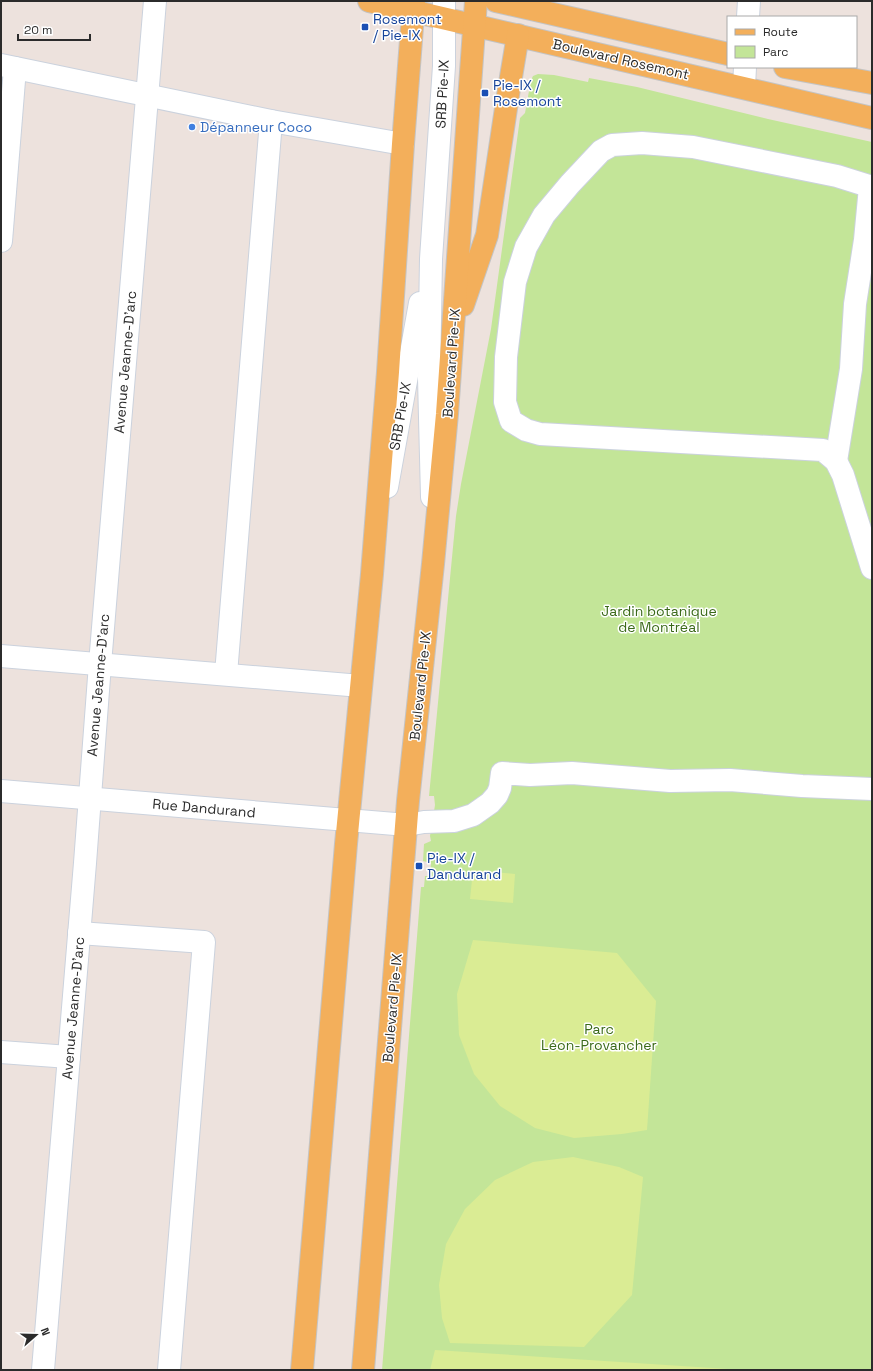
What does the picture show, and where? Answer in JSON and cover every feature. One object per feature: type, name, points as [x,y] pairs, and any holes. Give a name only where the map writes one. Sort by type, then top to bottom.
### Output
[{"type":"main road","name":"Boulevard Rosemont","points":[[369,1],[444,10],[474,26],[744,77],[872,118]]},
{"type":"main road","name":"Boulevard Pie-IX","points":[[363,1370],[407,826],[433,564],[453,335],[476,1]]},
{"type":"main road","name":"Boulevard Rosemont","points":[[496,1],[727,54]]},
{"type":"main road","points":[[302,1370],[348,821],[372,574],[414,6]]},
{"type":"main road","points":[[453,335],[487,235],[518,35]]},
{"type":"main road","points":[[790,68],[872,83]]},
{"type":"street","name":"Avenue Jeanne-D'arc","points":[[43,1370],[155,1]]},
{"type":"street","points":[[748,16],[749,1]]},
{"type":"street","name":"SRB Pie-IX","points":[[433,564],[429,378],[431,259],[444,74],[444,10]]},
{"type":"street","points":[[1,241],[8,67],[147,94],[271,121],[403,144]]},
{"type":"street","points":[[226,674],[271,121]]},
{"type":"street","points":[[836,460],[851,369],[854,304],[865,240],[871,187],[837,176],[693,147],[642,143],[612,145],[601,151],[544,215],[526,247],[515,282],[506,356],[505,402],[511,421],[526,430],[540,434],[823,450],[836,460],[872,568]]},
{"type":"street","name":"SRB Pie-IX","points":[[372,574],[417,317],[431,259]]},
{"type":"street","points":[[1,656],[361,686]]},
{"type":"street","name":"Rue Dandurand","points":[[1,791],[407,826],[424,822],[454,822],[473,815],[490,803],[497,795],[500,788],[502,773],[530,775],[572,773],[670,781],[730,780],[802,786],[872,789]]},
{"type":"street","points":[[79,933],[204,942],[168,1370]]},
{"type":"street","points":[[1,1052],[69,1057]]},
{"type":"green space","name":"Jardin botanique de Montréal","points":[[538,74],[554,75],[588,82],[589,78],[637,87],[768,119],[872,142],[872,1370],[382,1370],[421,887],[424,887],[425,876],[430,876],[431,863],[423,861],[424,844],[431,841],[430,836],[435,805],[434,796],[429,796],[456,516],[491,329],[520,118],[525,113],[531,80],[533,76]]},
{"type":"green space","points":[[473,870],[515,874],[513,903],[470,899]]},
{"type":"green space","name":"Parc Léon-Provancher","points":[[473,940],[617,953],[656,1001],[647,1130],[622,1134],[574,1138],[535,1128],[500,1106],[474,1074],[459,1035],[457,994]]},
{"type":"green space","points":[[573,1157],[619,1167],[643,1177],[632,1295],[584,1347],[450,1343],[442,1318],[439,1285],[446,1244],[465,1209],[495,1180],[533,1162]]},
{"type":"green space","points":[[435,1350],[728,1369],[729,1370],[430,1370]]},
{"type":"place","name":"Rosemont / Pie-IX","points":[[365,27]]},
{"type":"place","name":"Pie-IX / Rosemont","points":[[485,93]]},
{"type":"place","name":"Dépanneur Coco","points":[[192,127]]},
{"type":"place","name":"Pie-IX / Dandurand","points":[[419,866]]}]
